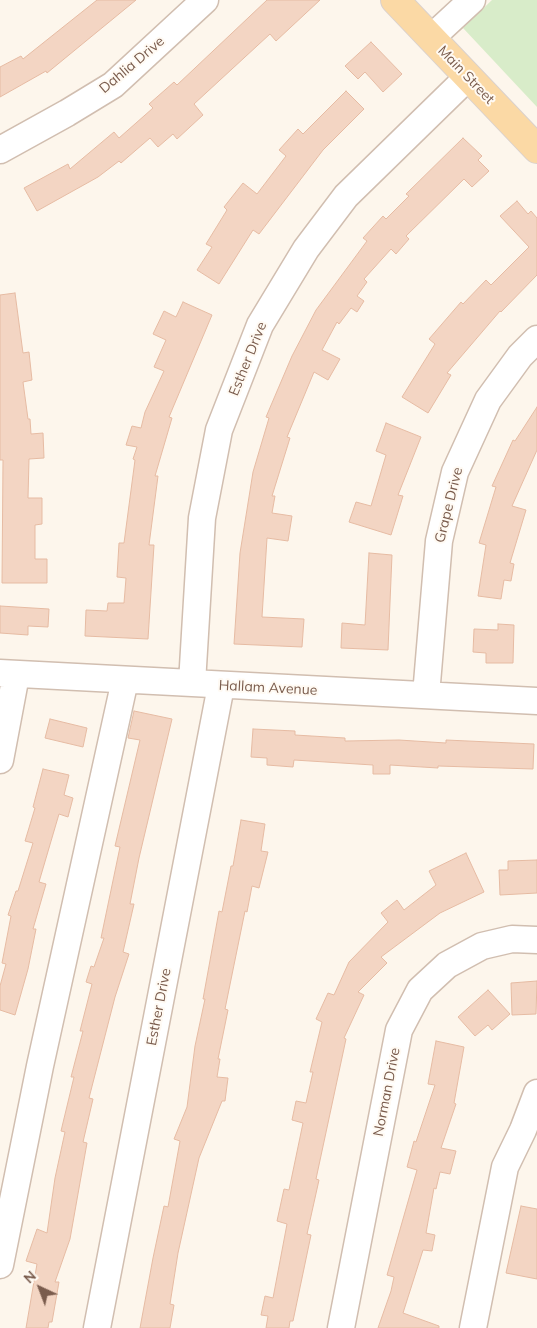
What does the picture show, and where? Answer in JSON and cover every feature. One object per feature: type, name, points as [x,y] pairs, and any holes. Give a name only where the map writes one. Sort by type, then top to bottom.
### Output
[{"type":"main road","name":"Main Street","points":[[395,0],[537,149]]},
{"type":"street","name":"Dahlia Drive","points":[[0,150],[67,113],[113,84],[205,0]]},
{"type":"street","points":[[432,38],[472,0]]},
{"type":"street","name":"Esther Drive","points":[[192,683],[202,518],[220,430],[260,325],[306,249],[346,196],[468,77]]},
{"type":"street","name":"Grape Drive","points":[[426,695],[439,541],[455,472],[488,400],[520,356],[537,339]]},
{"type":"street","points":[[0,760],[8,674]]},
{"type":"street","name":"Hallam Avenue","points":[[8,674],[537,702]]},
{"type":"street","points":[[0,1265],[44,1046],[125,680]]},
{"type":"street","name":"Esther Drive","points":[[96,1328],[222,686]]},
{"type":"street","name":"Norman Drive","points":[[341,1328],[399,1030],[420,990],[447,965],[482,946],[512,939],[537,940]]},
{"type":"street","points":[[473,1328],[505,1167],[523,1130],[537,1093]]},
{"type":"green space","points":[[492,0],[537,0],[537,107],[463,28]]},
{"type":"building","points":[[97,0],[136,0],[47,73],[46,71],[0,97],[0,67],[21,56],[23,59]]},
{"type":"building","points":[[267,0],[320,0],[276,41],[270,34],[194,104],[203,115],[177,139],[173,134],[158,147],[150,138],[121,163],[119,161],[98,177],[37,211],[24,188],[68,164],[70,169],[114,132],[119,138],[153,108],[149,104],[174,82],[177,85]]},
{"type":"building","points":[[371,42],[402,74],[383,92],[365,72],[358,79],[345,66]]},
{"type":"building","points":[[346,91],[364,109],[323,150],[259,234],[253,230],[219,284],[197,270],[212,247],[206,244],[227,210],[224,207],[243,183],[257,194],[286,156],[279,150],[298,129],[303,134]]},
{"type":"building","points":[[463,138],[482,156],[478,160],[489,171],[472,187],[464,179],[406,236],[409,239],[396,254],[391,249],[364,279],[367,282],[357,296],[364,301],[357,312],[351,308],[339,324],[337,322],[322,350],[340,359],[328,380],[314,372],[287,437],[290,438],[272,496],[275,496],[272,513],[292,516],[288,541],[267,538],[262,617],[304,619],[302,647],[234,644],[240,553],[253,472],[269,418],[266,417],[292,356],[316,310],[367,241],[363,238],[383,216],[386,219],[409,196],[406,194]]},
{"type":"building","points":[[517,201],[528,214],[531,211],[537,218],[537,275],[500,311],[447,373],[451,375],[428,413],[402,397],[435,344],[429,339],[461,302],[463,304],[486,280],[491,285],[529,247],[500,216]]},
{"type":"building","points":[[15,293],[23,353],[29,352],[32,380],[23,382],[31,434],[43,433],[44,458],[29,459],[28,498],[42,498],[42,524],[35,525],[35,559],[47,559],[47,583],[2,583],[3,460],[0,460],[0,295]]},
{"type":"building","points":[[183,302],[212,315],[169,417],[172,418],[155,476],[158,476],[149,545],[154,545],[148,639],[85,636],[86,610],[107,611],[108,603],[124,603],[126,578],[117,577],[119,543],[124,543],[135,460],[133,459],[137,447],[126,445],[132,426],[141,428],[145,412],[164,371],[154,367],[166,340],[153,334],[164,311],[176,317]]},
{"type":"building","points":[[537,407],[537,450],[512,506],[526,510],[510,563],[514,564],[511,581],[504,580],[501,599],[478,596],[486,545],[479,543],[496,487],[492,486],[513,440],[515,441]]},
{"type":"building","points":[[386,423],[421,437],[398,495],[403,496],[391,535],[349,522],[356,502],[371,506],[386,455],[376,451]]},
{"type":"building","points":[[369,553],[392,555],[388,650],[341,648],[342,623],[365,625]]},
{"type":"building","points":[[0,606],[49,609],[48,627],[28,626],[28,635],[0,633]]},
{"type":"building","points":[[498,624],[514,625],[513,663],[486,663],[486,653],[473,652],[474,629],[498,630]]},
{"type":"building","points":[[134,711],[172,719],[130,904],[134,904],[123,952],[129,954],[115,997],[89,1098],[93,1099],[83,1142],[87,1143],[70,1239],[55,1282],[59,1282],[52,1322],[49,1322],[48,1328],[26,1328],[37,1264],[26,1261],[37,1229],[47,1233],[55,1178],[65,1132],[61,1131],[74,1077],[71,1077],[83,1031],[80,1031],[92,984],[86,982],[91,966],[94,967],[104,938],[101,938],[120,847],[115,846],[140,740],[128,738]]},
{"type":"building","points":[[50,719],[87,728],[83,747],[45,738]]},
{"type":"building","points":[[253,729],[295,731],[295,735],[345,738],[345,741],[399,740],[446,743],[446,740],[534,744],[533,769],[438,766],[438,768],[390,765],[390,774],[373,774],[373,765],[294,760],[293,767],[267,765],[267,758],[251,757]]},
{"type":"building","points":[[43,769],[69,775],[64,795],[73,798],[68,817],[59,814],[39,882],[46,884],[33,929],[36,929],[28,969],[15,1015],[0,1010],[0,986],[6,964],[2,963],[11,916],[8,915],[16,891],[18,891],[33,843],[25,841],[35,808],[33,807]]},
{"type":"building","points":[[241,820],[265,824],[261,851],[268,852],[259,888],[252,886],[247,912],[245,911],[225,1009],[228,1010],[218,1059],[220,1059],[217,1077],[228,1078],[225,1101],[222,1101],[199,1158],[178,1253],[170,1304],[174,1305],[170,1328],[140,1328],[164,1206],[168,1207],[180,1141],[174,1139],[187,1107],[195,1046],[205,999],[203,999],[219,911],[222,912]]},
{"type":"building","points":[[466,853],[484,892],[440,913],[381,957],[387,963],[358,992],[364,995],[344,1038],[346,1039],[316,1179],[319,1180],[307,1234],[311,1235],[293,1321],[290,1321],[289,1328],[266,1328],[268,1316],[261,1315],[265,1296],[273,1298],[287,1224],[277,1221],[284,1189],[289,1190],[303,1123],[292,1120],[296,1101],[306,1103],[313,1072],[310,1072],[322,1022],[316,1019],[328,993],[334,995],[349,962],[388,922],[381,913],[397,900],[404,910],[436,885],[429,871]]},
{"type":"building","points":[[537,860],[537,893],[500,895],[499,870],[508,870],[508,861]]},
{"type":"building","points":[[537,981],[536,1014],[512,1015],[511,983]]},
{"type":"building","points":[[488,990],[510,1014],[492,1030],[488,1025],[475,1036],[458,1017]]},
{"type":"building","points":[[436,1041],[464,1047],[454,1103],[456,1104],[441,1148],[456,1151],[450,1174],[440,1172],[436,1189],[434,1188],[426,1233],[435,1235],[432,1251],[423,1250],[403,1313],[439,1326],[439,1328],[378,1328],[394,1277],[387,1275],[417,1170],[407,1167],[414,1141],[416,1142],[435,1085],[428,1084]]},
{"type":"building","points":[[521,1206],[537,1209],[537,1279],[506,1273]]}]
